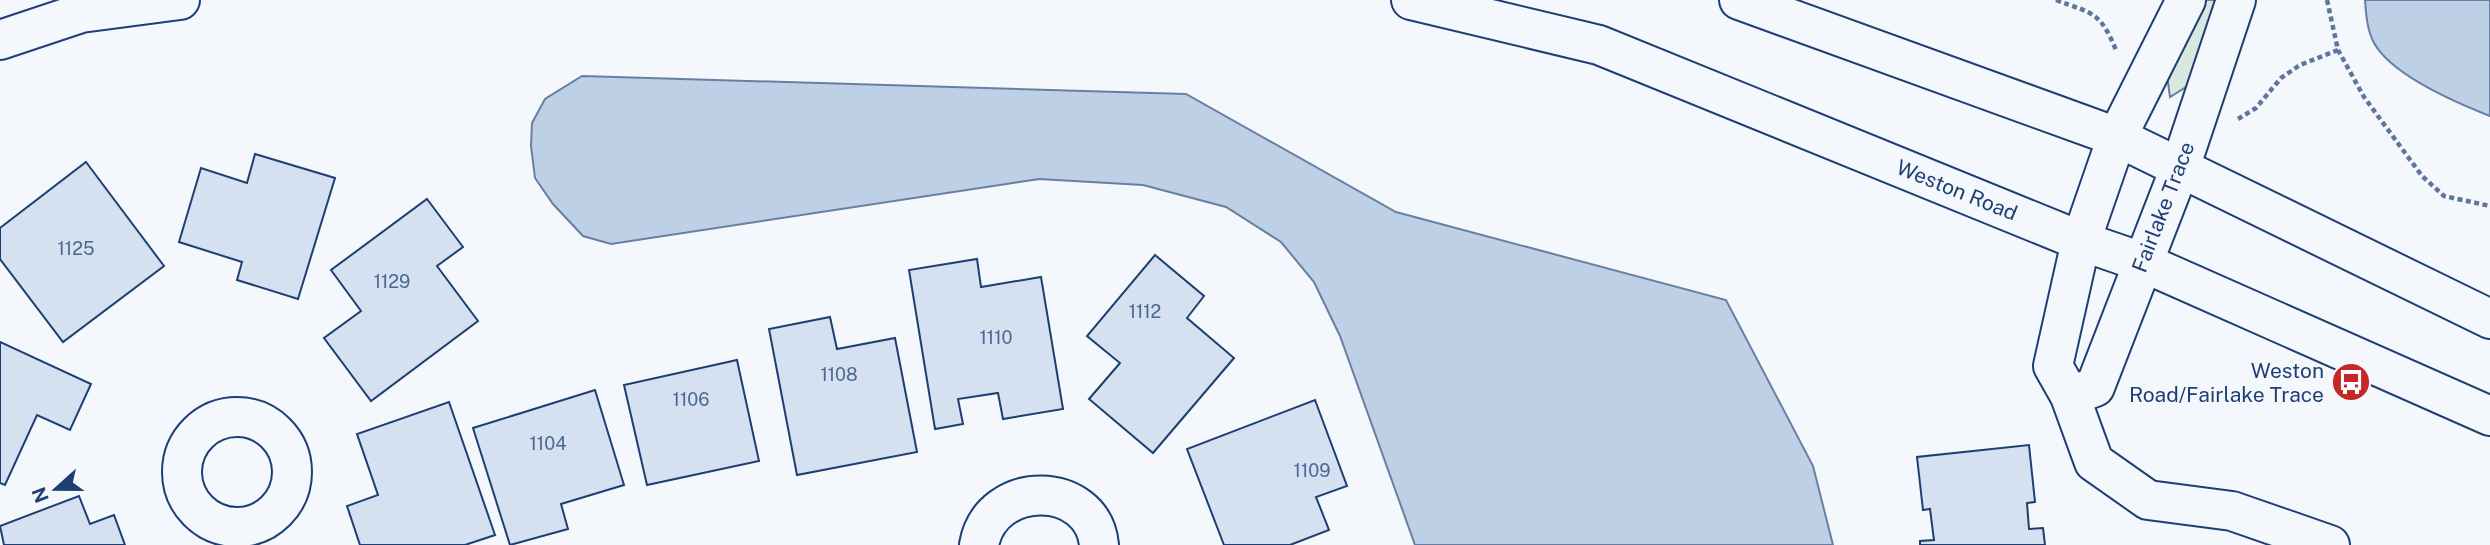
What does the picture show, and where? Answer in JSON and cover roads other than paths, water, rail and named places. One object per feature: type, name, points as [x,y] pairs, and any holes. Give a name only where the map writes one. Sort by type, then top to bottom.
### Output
[{"type":"main road","points":[[0,40],[81,13],[180,0]]},
{"type":"main road","name":"Weston Road","points":[[1411,0],[1600,45],[2081,241],[2142,262],[2490,416]]},
{"type":"main road","points":[[1739,0],[2117,137],[2490,319]]},
{"type":"main road","points":[[2186,0],[2117,137],[2081,241],[2053,366],[2070,396],[2094,462],[2148,500],[2232,511],[2330,545]]},
{"type":"main road","name":"Fairlake Trace","points":[[2070,396],[2095,387],[2180,167],[2236,0]]},
{"type":"main road","points":[[979,545],[990,517],[1004,504],[1022,496],[1041,494],[1060,498],[1076,507],[1089,521],[1099,545]]},
{"type":"water","points":[[2365,0],[2490,0],[2490,116],[2426,87],[2383,55],[2370,33]]},
{"type":"water","points":[[582,76],[1186,94],[1396,212],[1726,300],[1813,466],[1833,545],[1415,545],[1340,336],[1314,282],[1281,242],[1226,207],[1143,185],[1039,179],[611,244],[583,236],[553,204],[535,178],[531,146],[532,123],[545,99]]},
{"type":"place","name":"Weston Road/Fairlake Trace","points":[[2351,382]]}]
